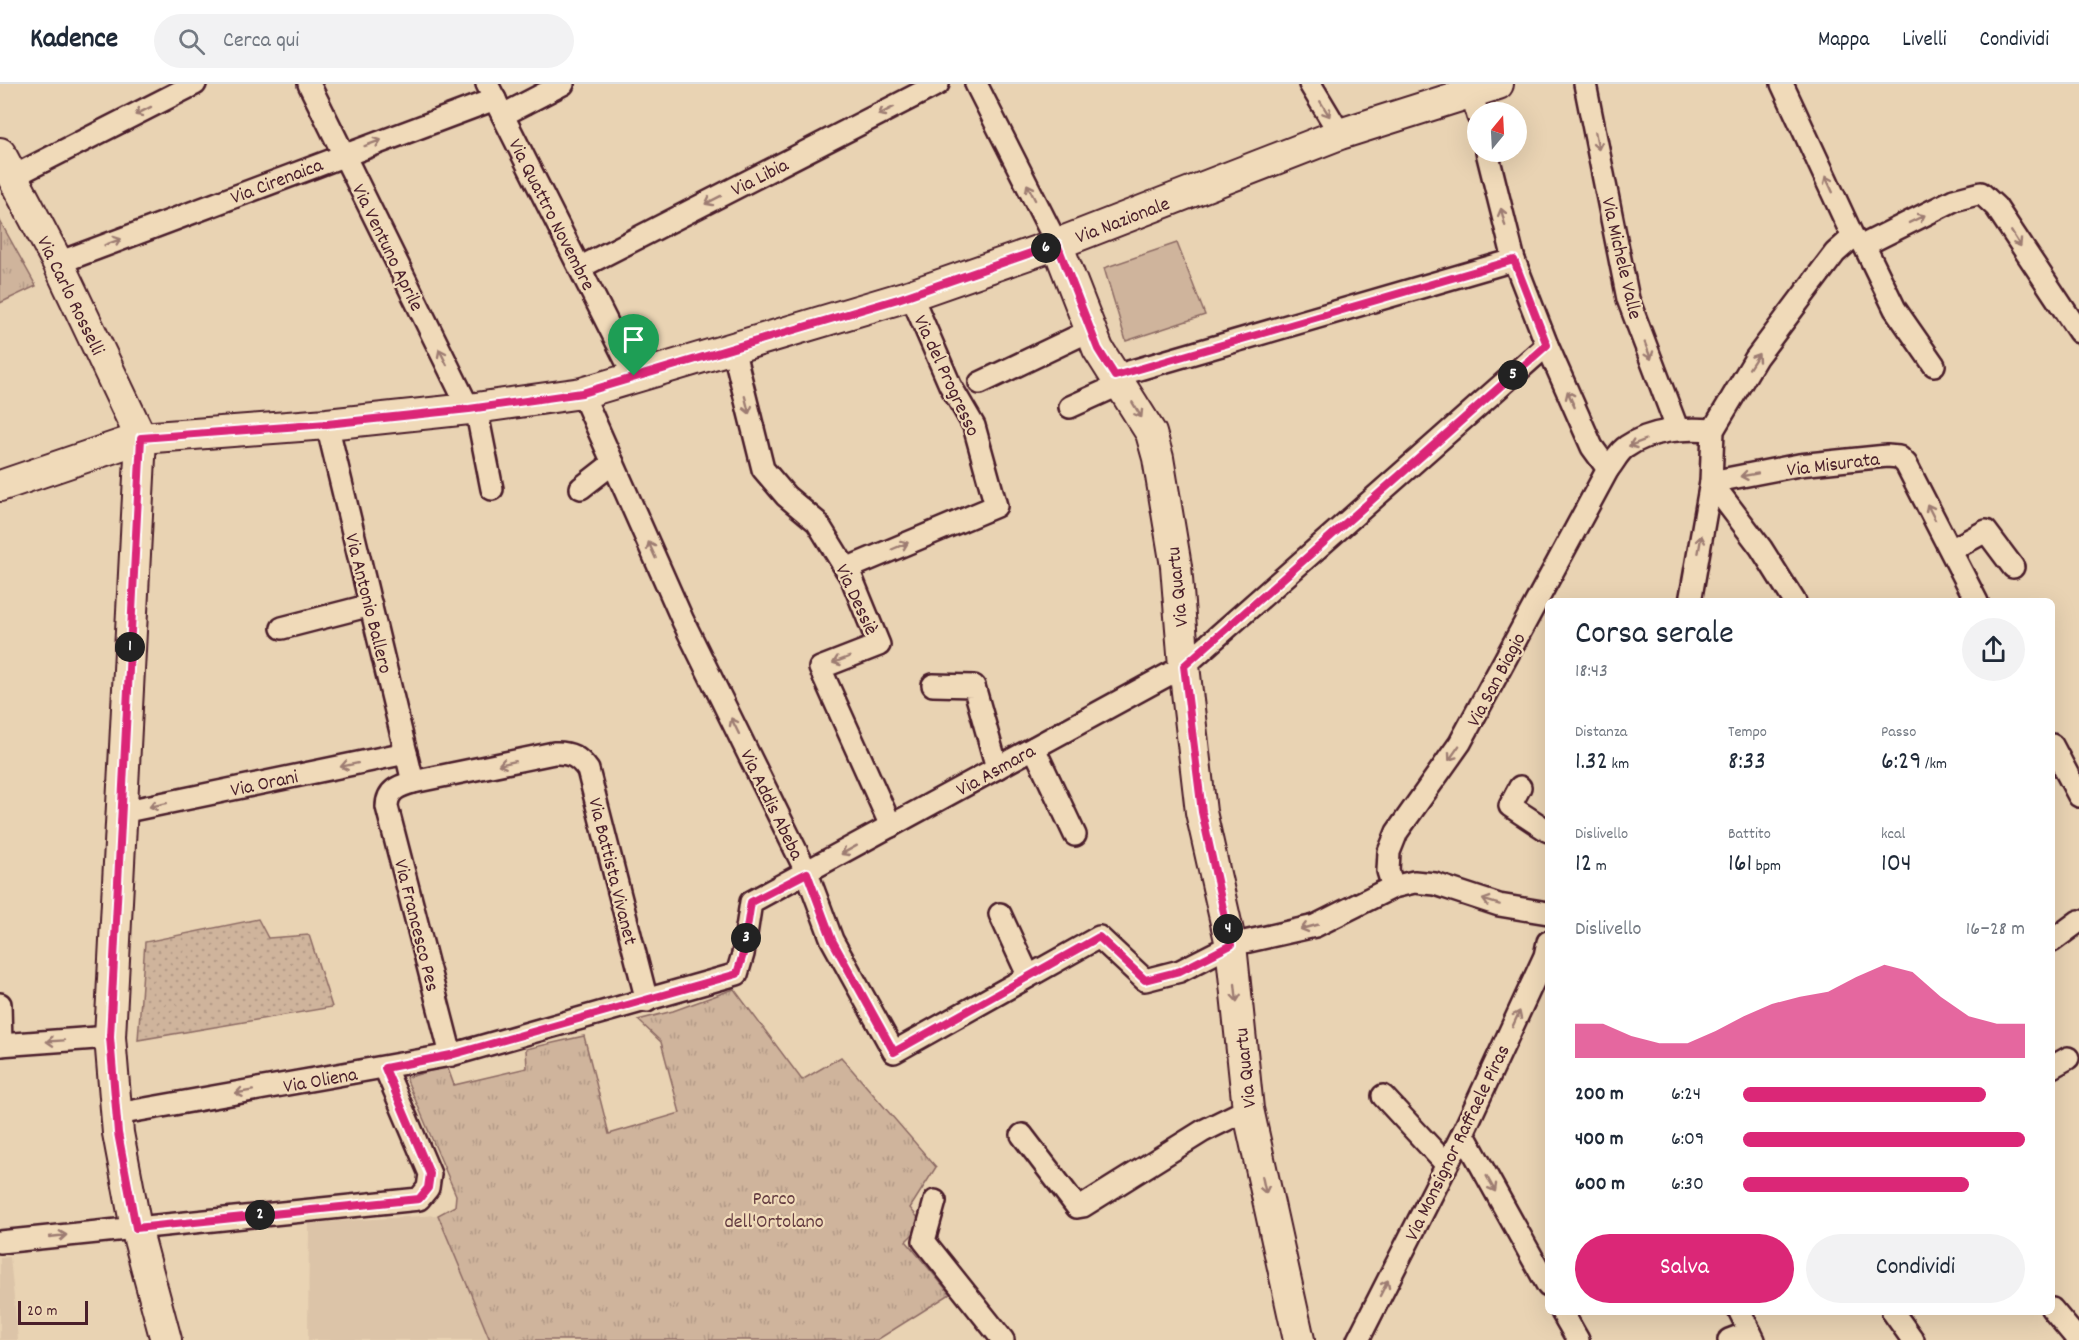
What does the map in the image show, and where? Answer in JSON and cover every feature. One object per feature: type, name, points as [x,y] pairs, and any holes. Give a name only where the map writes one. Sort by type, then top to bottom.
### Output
[{"type":"street","points":[[7,165],[195,84]]},
{"type":"street","name":"Via Ventuno Aprile","points":[[309,84],[472,409],[492,489]]},
{"type":"street","name":"Via Cirenaica","points":[[58,263],[495,99],[563,84]]},
{"type":"street","name":"Via Libia","points":[[580,267],[938,84]]},
{"type":"street","points":[[976,84],[1057,244]]},
{"type":"street","points":[[1310,84],[1340,134]]},
{"type":"street","name":"Via Michele Valle","points":[[1585,84],[1629,299],[1677,428]]},
{"type":"street","points":[[1782,84],[1859,241],[1896,309],[1934,365]]},
{"type":"street","name":"Via Nazionale","points":[[0,486],[141,438],[327,424],[472,409],[582,393],[911,295],[1057,244],[1340,134],[1482,97]]},
{"type":"street","name":"Via Quattro Novembre","points":[[495,99],[634,376]]},
{"type":"street","points":[[1490,162],[1514,260],[1547,345],[1592,447],[1608,469]]},
{"type":"street","name":"Via Carlo Rosselli","points":[[7,165],[58,263],[141,438]]},
{"type":"street","points":[[1691,598],[1711,482],[1713,430],[1756,358],[1835,253],[1954,200],[1981,193],[1996,207],[2079,332]]},
{"type":"street","name":"Via Quartu","points":[[1057,244],[1098,349],[1151,433],[1158,458],[1176,566],[1184,666],[1202,812],[1231,945],[1248,1109],[1299,1340]]},
{"type":"street","points":[[1070,407],[1118,380],[1514,260]]},
{"type":"street","name":"Via del Progresso","points":[[846,569],[996,506],[974,426],[950,385],[911,295]]},
{"type":"street","points":[[980,383],[1091,330]]},
{"type":"street","name":"Via Asmara","points":[[807,873],[1184,666],[1547,345]]},
{"type":"street","name":"Via Dessiè","points":[[733,348],[763,469],[786,496],[817,522],[846,569],[879,645],[820,668],[891,826]]},
{"type":"street","name":"Via Addis Abeba","points":[[582,393],[683,621],[807,873],[832,940],[894,1052],[1099,937],[1145,980],[1180,971],[1231,945]]},
{"type":"street","name":"Via Antonio Ballero","points":[[327,424],[414,782]]},
{"type":"street","name":"Via San Biagio","points":[[1393,887],[1388,871],[1389,852],[1397,832],[1460,743],[1608,469],[1625,447],[1677,428],[1713,430]]},
{"type":"street","points":[[141,438],[110,1037],[117,1114],[136,1228],[166,1340]]},
{"type":"street","name":"Via Misurata","points":[[1711,482],[1799,465],[1887,456],[1899,458],[1906,464],[1975,598]]},
{"type":"street","points":[[581,488],[613,463]]},
{"type":"street","points":[[1711,482],[1761,548],[1792,598]]},
{"type":"street","points":[[1951,550],[1986,531],[2013,567]]},
{"type":"street","points":[[282,628],[371,605]]},
{"type":"street","points":[[933,685],[974,686],[997,768]]},
{"type":"street","points":[[1034,748],[1075,835]]},
{"type":"street","points":[[2055,751],[2079,796]]},
{"type":"street","name":"Via Battista Vivanet","points":[[414,782],[564,752],[574,756],[588,770],[647,1001]]},
{"type":"street","name":"Via Orani","points":[[122,812],[406,753]]},
{"type":"street","name":"Via Francesco Pes","points":[[414,782],[400,785],[390,794],[387,807],[451,1055]]},
{"type":"street","points":[[1520,787],[1510,806],[1545,829]]},
{"type":"street","name":"Via Oliena","points":[[117,1114],[451,1055],[737,974],[743,954],[751,902],[807,873]]},
{"type":"street","points":[[1231,945],[1315,926],[1393,887],[1414,882],[1435,884],[1499,905],[1545,913]]},
{"type":"street","points":[[1000,915],[1028,975]]},
{"type":"street","points":[[2055,939],[2079,921]]},
{"type":"street","name":"Via Monsignor Raffaele Piras","points":[[1358,1340],[1463,1133],[1545,957]]},
{"type":"street","points":[[0,1004],[1,1045],[110,1037]]},
{"type":"street","points":[[0,1242],[412,1201],[424,1194],[430,1182],[430,1174],[385,1068]]},
{"type":"street","points":[[1383,1096],[1446,1164]]},
{"type":"street","points":[[1022,1135],[1077,1207],[1083,1206],[1203,1131],[1248,1109]]},
{"type":"street","points":[[1463,1133],[1545,1281]]},
{"type":"street","points":[[935,1201],[924,1240],[1003,1340]]},
{"type":"street","points":[[2055,1313],[2078,1340]]},
{"type":"street","points":[[1564,1315],[1578,1340]]},
{"type":"street","points":[[1895,1315],[1913,1340]]},
{"type":"street","points":[[1729,1340],[1746,1323]]},
{"type":"shaded area","points":[[438,1215],[490,1340],[308,1340],[309,1223]]},
{"type":"shaded area","points":[[10,1257],[18,1340],[0,1340],[0,1258]]},
{"type":"green space","points":[[0,221],[36,286],[0,303]]},
{"type":"green space","points":[[1177,243],[1205,315],[1126,341],[1104,268]]},
{"type":"green space","points":[[258,919],[268,938],[309,935],[332,1007],[138,1040],[145,942]]},
{"type":"green space","name":"Parco dell'Ortolano","points":[[734,989],[802,1080],[841,1057],[936,1167],[910,1208],[923,1224],[906,1241],[950,1294],[877,1340],[490,1340],[438,1215],[455,1206],[456,1195],[406,1078],[447,1066],[454,1085],[527,1068],[526,1049],[584,1036],[609,1134],[680,1113],[661,1042],[638,1020],[673,1011]]},
{"type":"route","points":[[1057,244],[1098,349],[1115,376],[1514,260],[1547,345],[1184,666],[1202,812],[1231,945],[1180,971],[1145,980],[1099,937],[1016,981],[894,1052],[832,940],[807,873],[751,902],[743,954],[737,974],[451,1055],[385,1068],[430,1174],[428,1188],[419,1199],[136,1228],[118,1133],[110,1037],[141,438],[327,424],[469,409],[582,393],[634,376],[898,299],[1057,244]]}]
